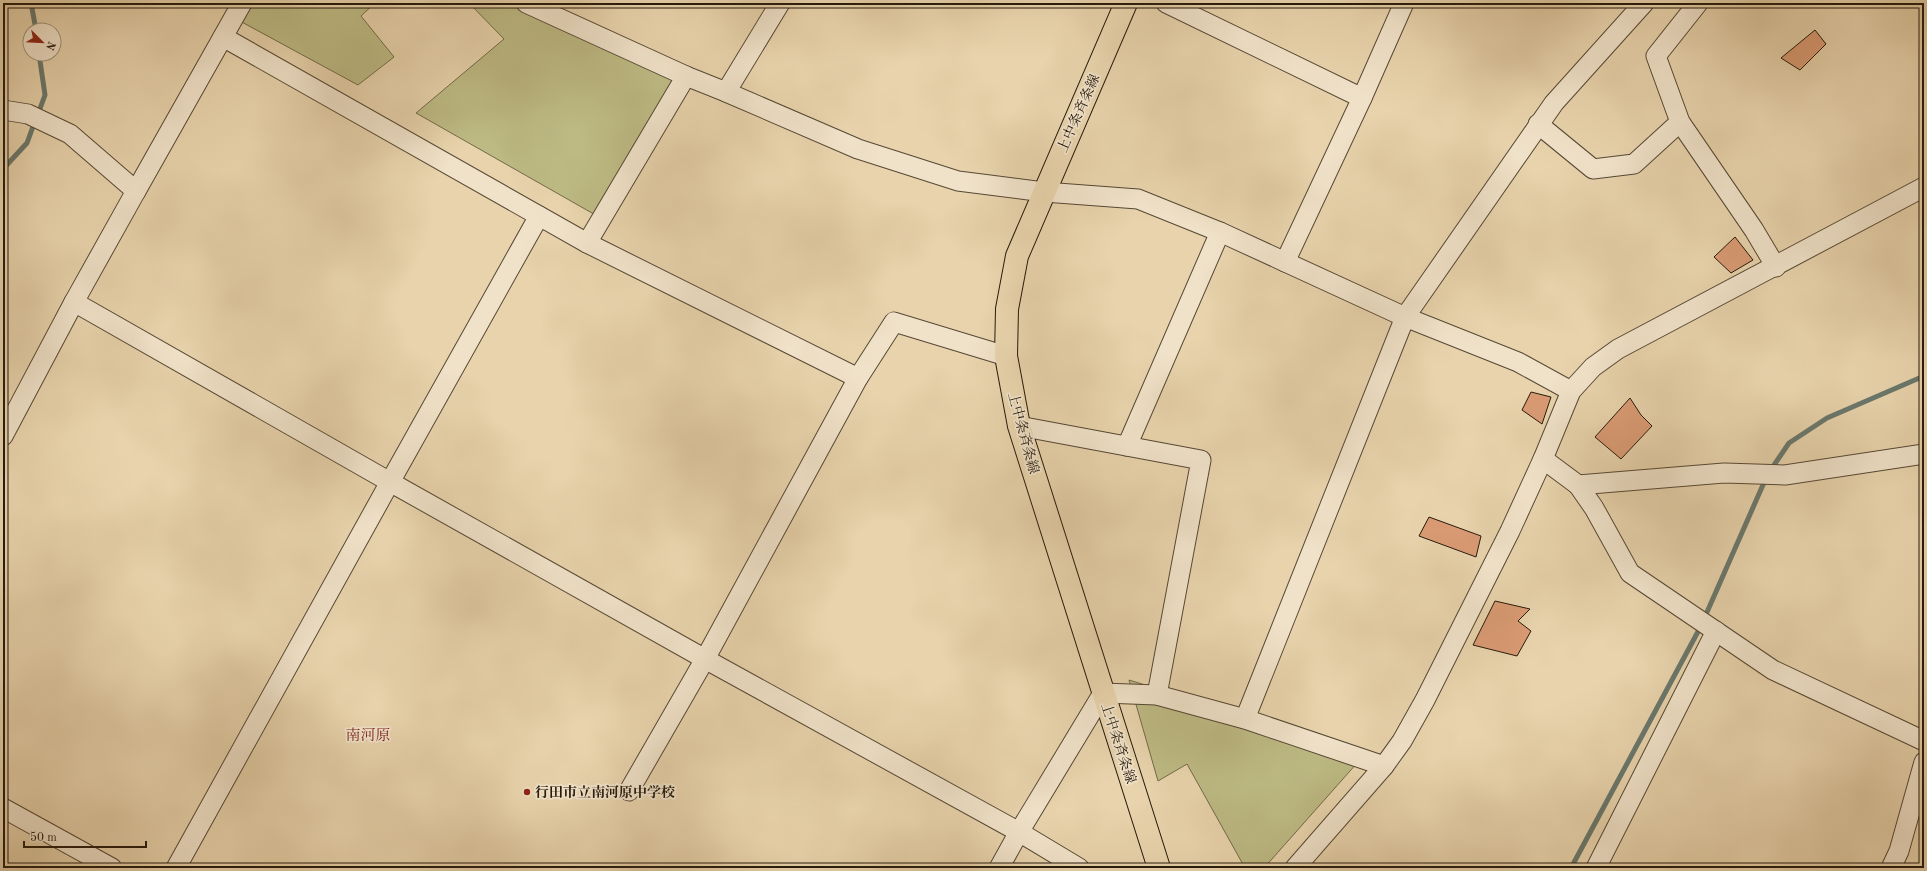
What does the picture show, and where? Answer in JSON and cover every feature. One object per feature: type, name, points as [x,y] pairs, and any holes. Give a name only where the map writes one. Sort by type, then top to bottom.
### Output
[{"type":"main road","name":"上中条斉条線","points":[[1126,3],[1017,256],[1007,309],[1006,356],[1019,426],[1159,868]]},
{"type":"street","points":[[3,436],[74,302],[242,3]]},
{"type":"street","points":[[526,3],[686,76],[858,149],[958,181],[1044,192],[1138,199],[1220,232],[1405,317],[1518,362],[1571,391]]},
{"type":"street","points":[[726,92],[780,3]]},
{"type":"street","points":[[1166,3],[1362,98]]},
{"type":"street","points":[[1285,262],[1362,98],[1404,3]]},
{"type":"street","points":[[1245,719],[1405,317],[1538,124],[1554,103],[1644,3]]},
{"type":"street","points":[[1698,3],[1656,56],[1680,122],[1754,230],[1776,266]]},
{"type":"street","points":[[224,37],[588,243],[858,378]]},
{"type":"street","points":[[588,243],[686,76]]},
{"type":"street","points":[[3,110],[28,114],[70,134],[136,191]]},
{"type":"street","points":[[1538,124],[1593,169],[1634,164],[1680,122]]},
{"type":"street","points":[[1295,868],[1384,766],[1402,740],[1425,700],[1480,593],[1543,459],[1571,391],[1593,367],[1618,349],[1924,187]]},
{"type":"street","points":[[176,868],[539,216]]},
{"type":"street","points":[[1127,446],[1220,232]]},
{"type":"street","points":[[74,302],[705,659],[1019,832],[1079,868]]},
{"type":"street","points":[[629,791],[705,659],[858,378],[894,322],[1006,356]]},
{"type":"street","points":[[1019,426],[1201,460],[1157,695]]},
{"type":"street","points":[[1578,485],[1724,473],[1785,475],[1924,454]]},
{"type":"street","points":[[1543,459],[1578,485],[1594,508],[1630,573],[1773,670],[1924,741]]},
{"type":"street","points":[[1596,868],[1716,631]]},
{"type":"street","points":[[999,868],[1103,693],[1157,695],[1245,719],[1384,766]]},
{"type":"street","points":[[1891,868],[1899,851],[1924,762]]},
{"type":"street","points":[[3,808],[112,868]]},
{"type":"shaded area","points":[[248,3],[375,3],[361,16],[394,57],[358,85],[238,20]]},
{"type":"shaded area","points":[[469,3],[545,3],[683,67],[599,217],[416,113],[504,39]]},
{"type":"shaded area","points":[[1129,680],[1366,753],[1264,868],[1245,868],[1187,764],[1158,781]]},
{"type":"building","points":[[1815,30],[1826,44],[1800,70],[1781,58]]},
{"type":"building","points":[[1735,237],[1753,260],[1731,273],[1714,257]]},
{"type":"building","points":[[1531,392],[1551,397],[1542,424],[1522,410]]},
{"type":"building","points":[[1630,398],[1641,415],[1652,426],[1621,459],[1595,437]]},
{"type":"building","points":[[1429,517],[1481,536],[1476,557],[1419,536]]},
{"type":"building","points":[[1495,601],[1530,609],[1518,621],[1531,631],[1517,656],[1473,645]]},
{"type":"waterway","points":[[31,3],[35,22]]},
{"type":"waterway","points":[[38,114],[45,95],[40,62]]},
{"type":"waterway","points":[[3,169],[27,143],[35,121]]},
{"type":"waterway","points":[[1770,471],[1789,443],[1827,418],[1924,376]]},
{"type":"waterway","points":[[1704,619],[1766,478]]},
{"type":"waterway","points":[[1571,868],[1701,626]]},
{"type":"place","name":"行田市立南河原中学校","points":[[527,792]]},
{"type":"district","name":"南河原","points":[[368,735]]}]
